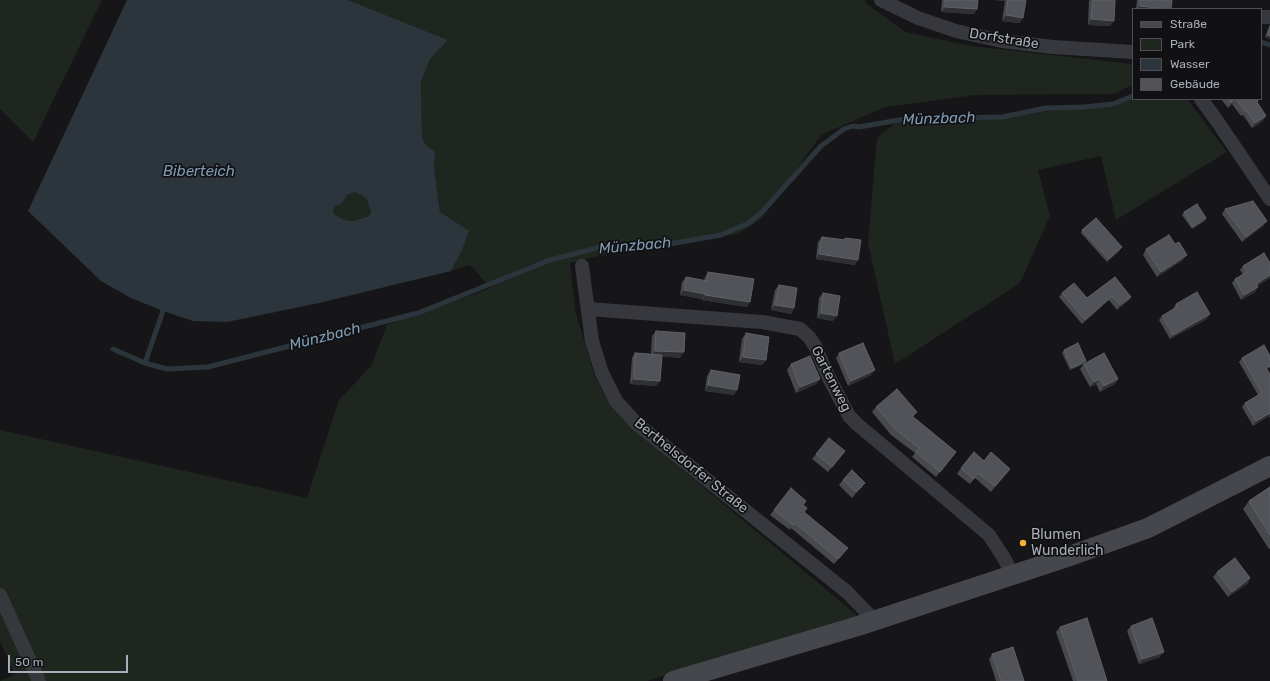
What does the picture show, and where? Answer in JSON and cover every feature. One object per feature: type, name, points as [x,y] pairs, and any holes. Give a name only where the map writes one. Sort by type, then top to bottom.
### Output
[{"type":"street","name":"Dorfstraße","points":[[881,0],[918,18],[956,31],[1002,41],[1053,47],[1132,52]]},
{"type":"street","points":[[1202,100],[1216,118],[1270,199]]},
{"type":"street","name":"Berthelsdorfer Straße","points":[[582,266],[592,341],[602,373],[616,401],[636,424],[847,592],[874,621]]},
{"type":"street","name":"Gartenweg","points":[[588,310],[762,322],[800,329],[809,337],[815,346],[829,378],[849,416],[989,535],[1004,558],[1013,576]]},
{"type":"street","points":[[672,681],[874,621],[1013,576],[1148,528],[1270,466]]},
{"type":"street","points":[[0,595],[39,681]]},
{"type":"green space","points":[[0,0],[102,0],[33,142],[0,109]]},
{"type":"green space","points":[[348,0],[865,0],[867,4],[906,32],[971,46],[1132,64],[1132,85],[1113,94],[975,95],[885,107],[821,135],[762,218],[738,234],[593,257],[570,263],[575,310],[595,377],[611,406],[630,426],[858,616],[647,681],[0,681],[15,674],[0,641],[0,430],[307,498],[339,400],[371,366],[387,325],[491,288],[470,265],[451,271],[462,250],[440,212],[434,168],[435,152],[426,145],[422,138],[421,81],[430,59],[448,40]]},
{"type":"green space","points":[[1132,96],[1132,100],[1188,100],[1227,152],[1116,220],[1101,156],[1038,170],[1050,216],[1020,283],[895,364],[868,243],[877,138],[899,120],[1002,117],[1046,108],[1084,107],[1113,104]]},
{"type":"green space","points":[[355,192],[366,198],[371,211],[369,216],[354,221],[345,220],[335,215],[333,209],[336,205],[340,205],[347,195]]},
{"type":"water","name":"Biberteich","points":[[127,0],[348,0],[448,40],[430,59],[421,81],[422,138],[426,145],[435,152],[434,168],[440,212],[469,231],[462,250],[451,271],[319,303],[227,322],[193,321],[131,298],[101,281],[28,211]],"holes":[[[355,192],[366,198],[371,211],[369,216],[354,221],[345,220],[335,215],[333,210],[336,205],[340,205],[343,202],[347,195]]]},
{"type":"building","points":[[945,0],[978,0],[977,9],[945,7]]},
{"type":"building","points":[[1008,0],[1026,0],[1023,18],[1006,15]]},
{"type":"building","points":[[1093,0],[1115,0],[1114,21],[1091,19]]},
{"type":"building","points":[[1140,0],[1172,0],[1171,8],[1140,6]]},
{"type":"building","points":[[1270,26],[1270,36],[1267,35]]},
{"type":"building","points":[[1237,100],[1257,100],[1266,116],[1255,123],[1246,110],[1245,111]]},
{"type":"building","points":[[1253,201],[1267,221],[1246,237],[1225,209]]},
{"type":"building","points":[[1197,204],[1206,218],[1193,227],[1184,212]]},
{"type":"building","points":[[1096,218],[1122,247],[1109,259],[1082,230]]},
{"type":"building","points":[[1169,235],[1175,244],[1179,242],[1187,255],[1161,272],[1146,249]]},
{"type":"building","points":[[822,237],[845,240],[845,238],[861,240],[858,260],[819,254]]},
{"type":"building","points":[[1264,253],[1270,263],[1270,275],[1256,284],[1258,287],[1244,295],[1235,279],[1247,272],[1243,266]]},
{"type":"building","points":[[708,272],[754,279],[750,302],[684,290],[686,277],[707,281]]},
{"type":"building","points":[[1115,277],[1131,297],[1120,305],[1112,296],[1085,320],[1062,293],[1074,283],[1087,298]]},
{"type":"building","points":[[779,285],[797,288],[794,308],[775,305]]},
{"type":"building","points":[[1197,292],[1210,314],[1173,335],[1162,316],[1177,307],[1176,304]]},
{"type":"building","points":[[823,293],[840,296],[837,316],[821,313]]},
{"type":"building","points":[[656,331],[685,333],[684,352],[655,351]]},
{"type":"building","points":[[746,333],[769,337],[766,360],[743,357]]},
{"type":"building","points":[[863,343],[875,370],[851,381],[839,353]]},
{"type":"building","points":[[1078,343],[1086,361],[1072,368],[1064,350]]},
{"type":"building","points":[[1264,345],[1270,356],[1270,366],[1266,368],[1270,374],[1270,413],[1256,421],[1245,403],[1262,393],[1242,358]]},
{"type":"building","points":[[635,353],[662,355],[660,381],[634,379]]},
{"type":"building","points":[[1104,353],[1118,379],[1104,386],[1100,379],[1094,382],[1084,364]]},
{"type":"building","points":[[810,356],[820,379],[800,387],[791,364]]},
{"type":"building","points":[[711,370],[740,375],[737,390],[708,385]]},
{"type":"building","points":[[897,389],[917,412],[912,416],[956,452],[940,472],[916,452],[919,448],[895,429],[876,407]]},
{"type":"building","points":[[829,438],[845,451],[832,467],[816,454]]},
{"type":"building","points":[[974,452],[984,461],[991,452],[1010,469],[995,486],[978,473],[973,479],[961,468]]},
{"type":"building","points":[[852,470],[865,483],[856,492],[843,480]]},
{"type":"building","points":[[1270,487],[1270,535],[1249,501]]},
{"type":"building","points":[[791,488],[806,501],[803,505],[807,508],[804,512],[848,548],[838,559],[795,523],[793,525],[774,510]]},
{"type":"building","points":[[1235,558],[1250,578],[1232,592],[1217,572]]},
{"type":"building","points":[[1087,618],[1107,681],[1078,681],[1060,627]]},
{"type":"building","points":[[1152,618],[1164,652],[1142,659],[1131,626]]},
{"type":"building","points":[[1013,647],[1024,681],[1001,681],[992,654]]},
{"type":"waterway","name":"Münzbach","points":[[1262,42],[1270,45]]},
{"type":"waterway","name":"Münzbach","points":[[113,349],[145,363],[167,369],[208,367],[418,313],[550,260],[601,247],[658,246],[721,235],[749,223],[762,212],[821,146],[844,129],[853,126],[859,127],[899,120],[1002,117],[1046,108],[1084,107],[1113,104],[1132,96]]},
{"type":"waterway","points":[[145,363],[163,311]]},
{"type":"place","name":"Blumen Wunderlich","points":[[1023,543]]}]
